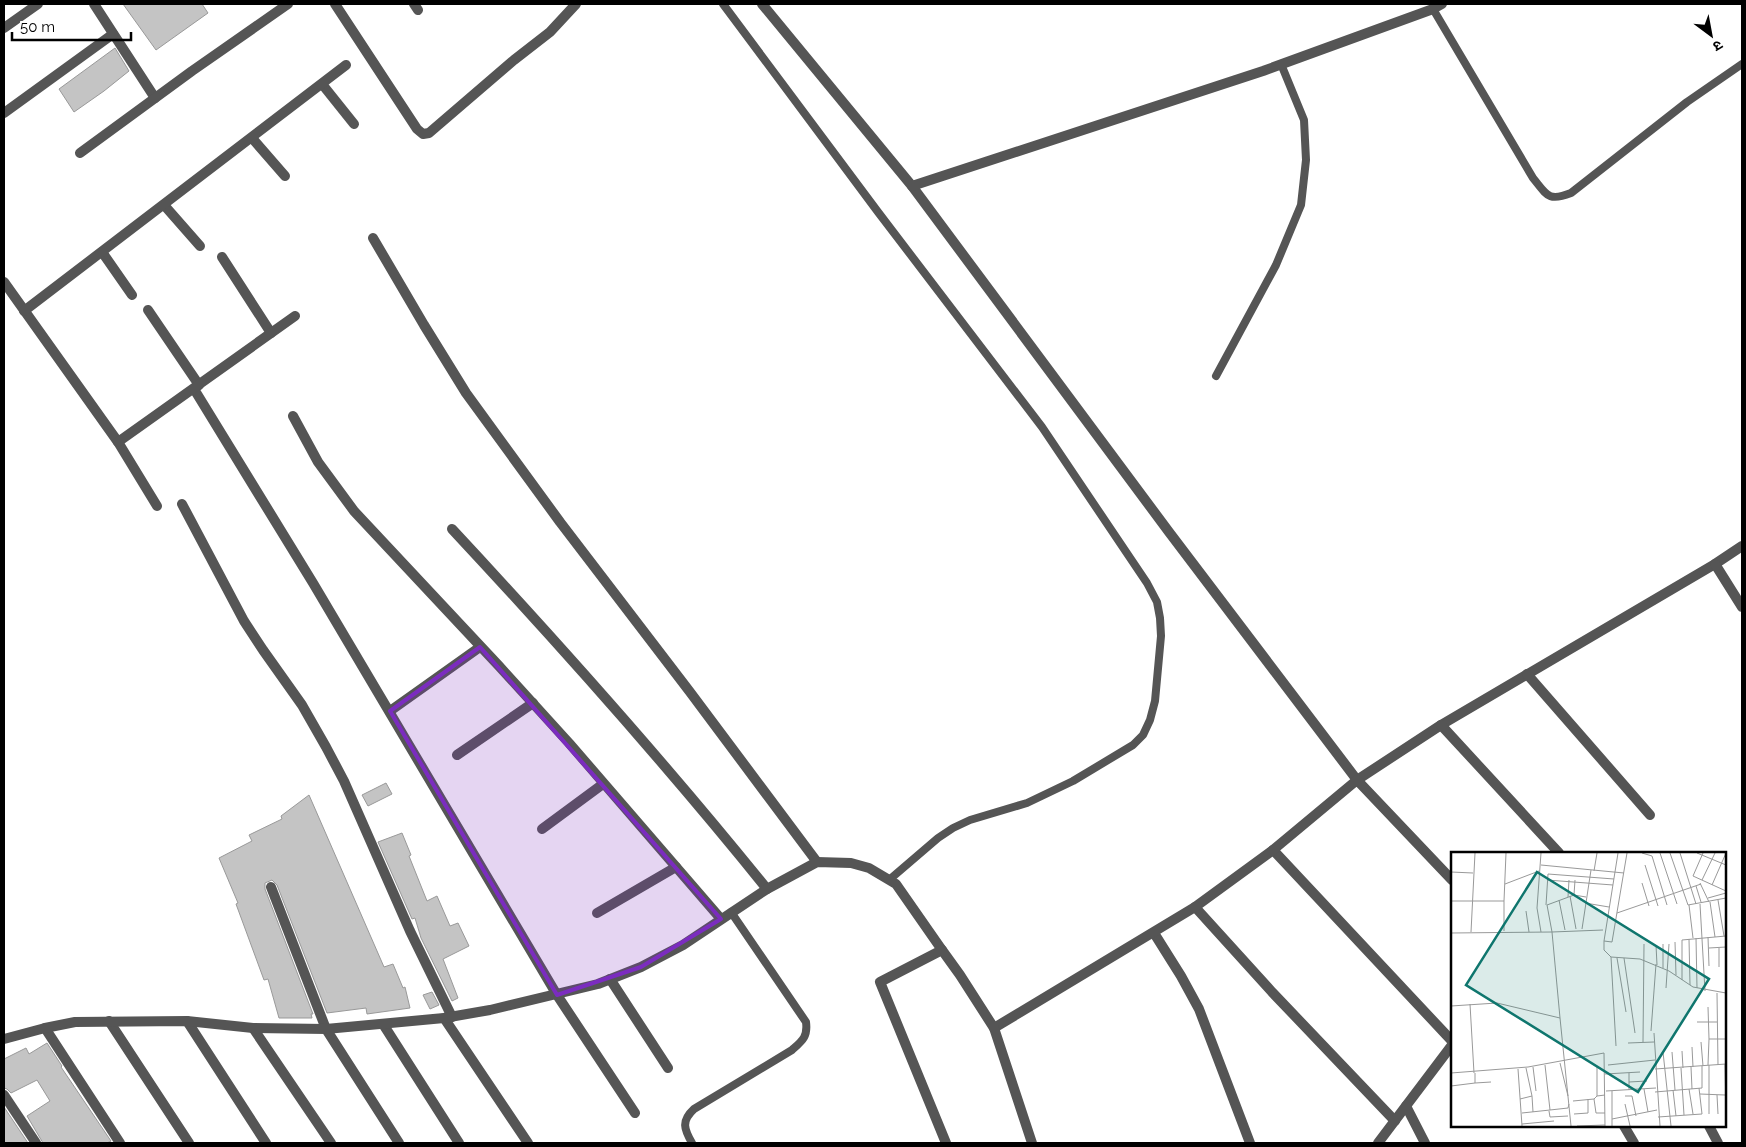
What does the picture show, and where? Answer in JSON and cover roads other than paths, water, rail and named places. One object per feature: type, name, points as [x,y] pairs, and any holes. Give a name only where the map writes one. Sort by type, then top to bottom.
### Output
[{"type":"street","points":[[4,28],[38,4]]},
{"type":"street","points":[[94,4],[155,98]]},
{"type":"street","points":[[80,153],[288,4]]},
{"type":"street","points":[[334,4],[417,130],[423,134],[429,133],[514,60],[550,32],[576,4]]},
{"type":"street","points":[[762,4],[912,186],[1169,532],[1358,780],[1451,879]]},
{"type":"street","points":[[912,186],[1282,64],[1437,6]]},
{"type":"street","points":[[4,113],[113,34]]},
{"type":"street","points":[[24,311],[346,65]]},
{"type":"street","points":[[322,84],[354,124]]},
{"type":"street","points":[[252,138],[285,176]]},
{"type":"street","points":[[164,205],[200,246]]},
{"type":"street","points":[[373,238],[424,325],[476,407],[560,522],[817,862]]},
{"type":"street","points":[[102,252],[132,295]]},
{"type":"street","points":[[222,257],[271,333]]},
{"type":"street","points":[[4,282],[118,442],[157,506]]},
{"type":"street","points":[[148,310],[197,387],[390,711],[556,995],[635,1113]]},
{"type":"street","points":[[118,442],[296,316]]},
{"type":"street","points":[[293,416],[318,462],[354,511],[533,703],[721,919]]},
{"type":"street","points":[[182,504],[244,621],[262,650],[302,705],[326,747],[344,781],[448,1017],[528,1143]]},
{"type":"street","points":[[452,529],[515,596],[716,825],[767,889]]},
{"type":"street","points":[[994,1028],[1195,907],[1273,850],[1358,780],[1441,725],[1715,564],[1742,546]]},
{"type":"street","points":[[1715,564],[1742,607]]},
{"type":"street","points":[[390,711],[480,646]]},
{"type":"street","points":[[1527,674],[1650,815]]},
{"type":"street","points":[[458,755],[533,703]]},
{"type":"street","points":[[1441,725],[1558,852]]},
{"type":"street","points":[[542,830],[604,784]]},
{"type":"street","points":[[1273,850],[1451,1040]]},
{"type":"street","points":[[4,1039],[75,1022],[187,1022],[253,1028],[326,1029],[448,1017],[490,1010],[598,984],[641,968],[683,945],[767,889],[817,862],[851,864],[869,868],[896,884],[960,975],[994,1028],[1032,1143]]},
{"type":"street","points":[[597,914],[676,867]]},
{"type":"street","points":[[271,887],[326,1029],[399,1143]]},
{"type":"street","points":[[1195,907],[1272,992],[1395,1121]]},
{"type":"street","points":[[1154,933],[1199,1009],[1250,1143]]},
{"type":"street","points":[[942,950],[880,982],[946,1143]]},
{"type":"street","points":[[610,980],[668,1068]]},
{"type":"street","points":[[109,1021],[189,1143]]},
{"type":"street","points":[[187,1022],[266,1143]]},
{"type":"street","points":[[383,1024],[460,1143]]},
{"type":"street","points":[[45,1028],[120,1143]]},
{"type":"street","points":[[253,1028],[331,1143]]},
{"type":"street","points":[[1378,1143],[1451,1046]]},
{"type":"street","points":[[4,1095],[36,1143]]},
{"type":"street","points":[[1406,1106],[1425,1143]]},
{"type":"street","points":[[1624,1127],[1631,1142]]},
{"type":"street","points":[[1710,1127],[1718,1143]]},
{"type":"lane","points":[[723,4],[1042,427],[1147,583],[1157,602],[1161,636],[1155,700],[1150,720],[1143,735],[1133,744],[1073,781],[1027,803],[970,820],[953,828],[938,838],[889,880]]},
{"type":"lane","points":[[1437,6],[1533,178],[1547,195],[1558,198],[1571,193],[1687,102],[1742,64]]},
{"type":"lane","points":[[1216,376],[1276,265],[1301,205],[1306,160],[1304,120],[1282,64]]},
{"type":"lane","points":[[692,1143],[685,1124],[687,1116],[694,1109],[792,1050],[803,1040],[807,1031],[806,1022],[731,912]]}]
